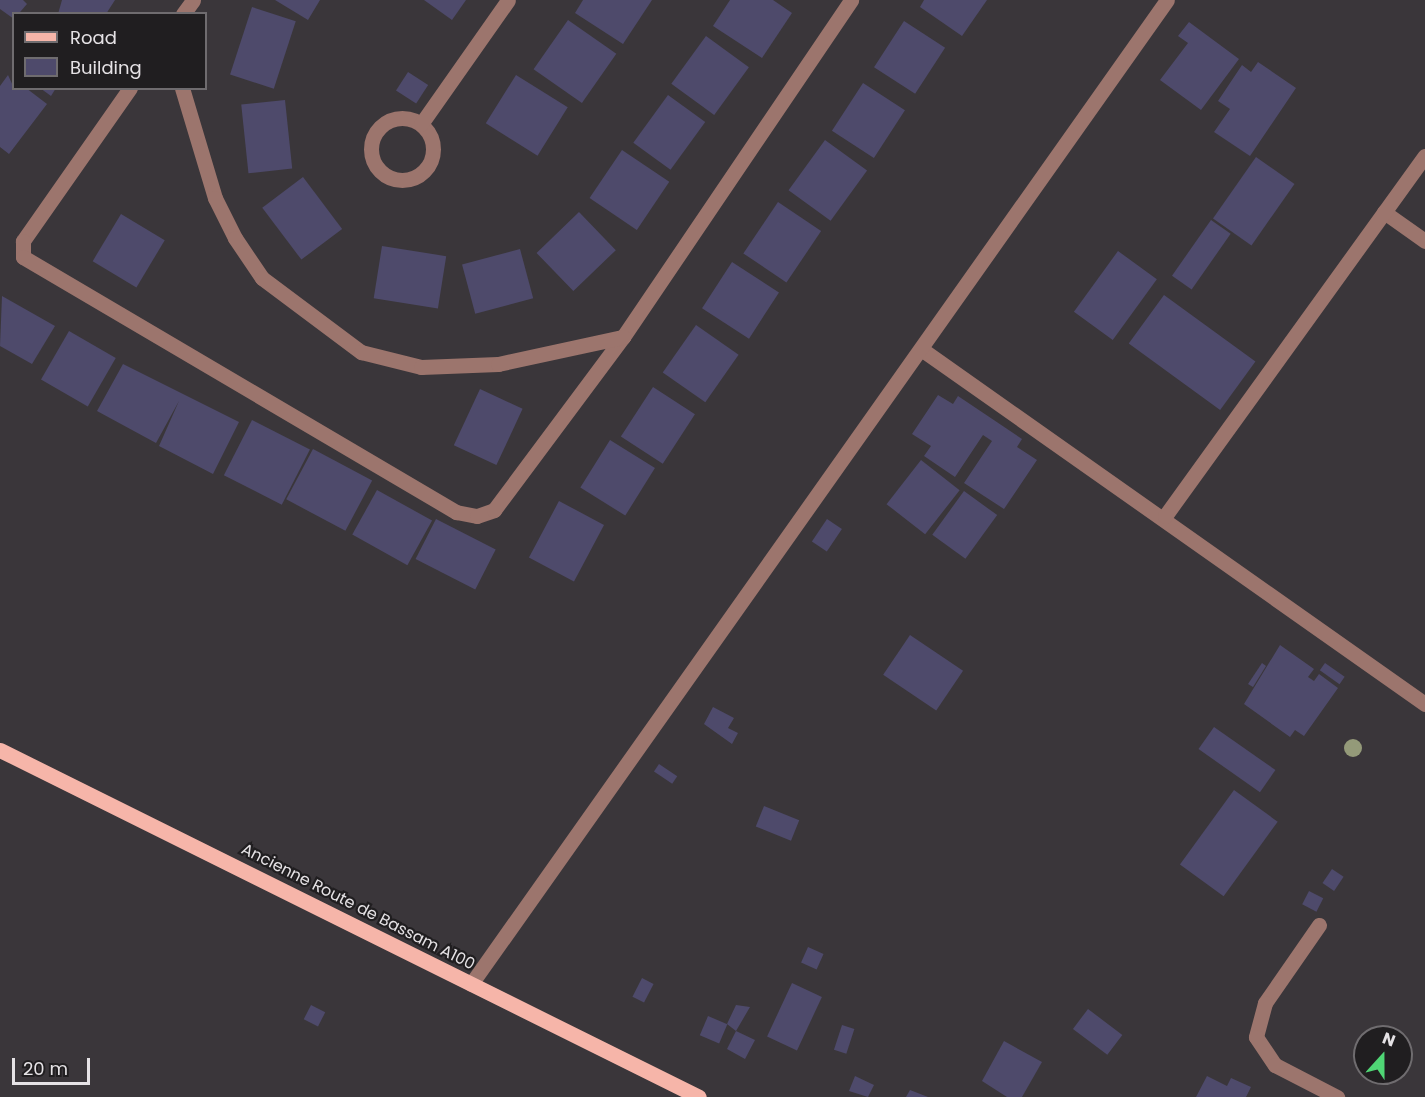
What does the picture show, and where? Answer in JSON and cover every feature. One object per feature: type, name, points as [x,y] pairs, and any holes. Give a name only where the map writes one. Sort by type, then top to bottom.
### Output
[{"type":"main road","name":"Ancienne Route de Bassam A100","points":[[0,750],[699,1097]]},
{"type":"street","points":[[421,124],[508,0]]},
{"type":"street","points":[[129,90],[23,241],[23,257],[456,512],[477,516],[494,510],[622,337],[851,0]]},
{"type":"street","points":[[471,984],[924,351],[1167,0]]},
{"type":"street","points":[[183,90],[215,198],[235,238],[262,278],[361,352],[421,367],[498,364],[622,337]]},
{"type":"street","points":[[401,117],[421,124],[434,151],[425,170],[398,180],[379,170],[370,152],[382,124],[401,117]]},
{"type":"street","points":[[1165,516],[1425,156]]},
{"type":"street","points":[[1384,212],[1425,241]]},
{"type":"street","points":[[924,351],[1165,516],[1425,704]]},
{"type":"street","points":[[1319,926],[1264,1003],[1256,1037],[1275,1065],[1337,1097]]},
{"type":"building","points":[[0,0],[23,0],[27,4],[20,12],[12,12],[12,18],[0,9]]},
{"type":"building","points":[[62,0],[115,0],[107,12],[59,12]]},
{"type":"building","points":[[275,0],[320,0],[308,20]]},
{"type":"building","points":[[424,0],[466,0],[452,20]]},
{"type":"building","points":[[583,0],[652,0],[623,44],[575,13]]},
{"type":"building","points":[[730,0],[773,0],[792,13],[762,58],[713,26]]},
{"type":"building","points":[[924,0],[987,0],[962,36],[920,7]]},
{"type":"building","points":[[252,7],[296,21],[274,89],[230,75]]},
{"type":"building","points":[[568,20],[616,54],[582,103],[534,69]]},
{"type":"building","points":[[904,21],[945,48],[915,94],[874,67]]},
{"type":"building","points":[[1189,22],[1239,59],[1201,110],[1160,80],[1188,43],[1178,36]]},
{"type":"building","points":[[706,36],[749,67],[714,115],[671,84]]},
{"type":"building","points":[[1258,62],[1296,88],[1250,156],[1214,132],[1230,109],[1218,101],[1242,65],[1251,72]]},
{"type":"building","points":[[408,72],[428,85],[416,104],[396,90]]},
{"type":"building","points":[[8,75],[12,90],[29,90],[47,104],[9,154],[0,147],[0,86]]},
{"type":"building","points":[[516,75],[568,107],[538,156],[486,123]]},
{"type":"building","points":[[863,83],[905,110],[874,158],[832,131]]},
{"type":"building","points":[[43,90],[55,90],[51,96]]},
{"type":"building","points":[[668,95],[705,122],[671,170],[633,143]]},
{"type":"building","points":[[285,100],[292,169],[248,173],[241,105]]},
{"type":"building","points":[[825,140],[867,171],[831,221],[789,190]]},
{"type":"building","points":[[622,150],[669,182],[637,230],[590,198]]},
{"type":"building","points":[[1256,157],[1295,184],[1251,245],[1213,218]]},
{"type":"building","points":[[303,177],[342,229],[301,260],[262,208]]},
{"type":"building","points":[[778,202],[821,231],[786,282],[743,253]]},
{"type":"building","points":[[579,212],[616,250],[573,291],[537,253]]},
{"type":"building","points":[[121,214],[165,240],[136,287],[93,261]]},
{"type":"building","points":[[1211,220],[1231,234],[1192,289],[1172,276]]},
{"type":"building","points":[[382,246],[446,256],[438,309],[374,298]]},
{"type":"building","points":[[520,249],[533,298],[475,314],[462,265]]},
{"type":"building","points":[[1118,251],[1157,279],[1113,340],[1074,312]]},
{"type":"building","points":[[732,262],[779,292],[749,339],[702,308]]},
{"type":"building","points":[[1164,295],[1255,361],[1220,410],[1129,344]]},
{"type":"building","points":[[2,296],[55,326],[32,364],[0,346]]},
{"type":"building","points":[[696,325],[739,355],[705,402],[663,373]]},
{"type":"building","points":[[69,331],[116,358],[88,406],[41,379]]},
{"type":"building","points":[[123,364],[239,422],[213,474],[159,446],[179,401],[156,443],[97,411]]},
{"type":"building","points":[[653,387],[695,414],[663,464],[621,436]]},
{"type":"building","points":[[480,389],[523,409],[496,465],[454,445]]},
{"type":"building","points":[[938,395],[953,404],[958,396],[1022,439],[1017,447],[1037,460],[1004,509],[964,483],[992,441],[983,435],[955,477],[924,456],[931,446],[912,434]]},
{"type":"building","points":[[252,420],[310,450],[282,505],[224,475]]},
{"type":"building","points":[[610,440],[655,468],[625,516],[580,487]]},
{"type":"building","points":[[313,449],[372,480],[345,531],[286,499]]},
{"type":"building","points":[[921,460],[960,490],[925,534],[887,504]]},
{"type":"building","points":[[377,490],[432,521],[407,565],[352,535]]},
{"type":"building","points":[[964,491],[997,515],[965,559],[932,535]]},
{"type":"building","points":[[559,501],[604,525],[574,581],[529,558]]},
{"type":"building","points":[[436,519],[496,549],[475,590],[416,559]]},
{"type":"building","points":[[827,519],[842,529],[827,551],[812,541]]},
{"type":"building","points":[[910,635],[963,671],[936,711],[883,675]]},
{"type":"building","points":[[1280,645],[1314,669],[1308,677],[1314,681],[1319,674],[1338,688],[1304,736],[1295,730],[1290,737],[1244,704]]},
{"type":"building","points":[[1262,663],[1266,666],[1253,687],[1248,684]]},
{"type":"building","points":[[1325,663],[1345,677],[1339,684],[1320,670]]},
{"type":"building","points":[[713,707],[734,718],[728,728],[738,733],[732,744],[704,724]]},
{"type":"building","points":[[1214,727],[1275,770],[1260,792],[1199,749]]},
{"type":"building","points":[[659,764],[677,776],[672,784],[654,771]]},
{"type":"building","points":[[1234,790],[1278,822],[1224,896],[1180,864]]},
{"type":"building","points":[[764,806],[799,820],[791,841],[756,826]]},
{"type":"building","points":[[1332,869],[1344,877],[1334,891],[1322,883]]},
{"type":"building","points":[[1309,891],[1323,898],[1316,912],[1302,904]]},
{"type":"building","points":[[808,947],[824,954],[817,969],[801,963]]},
{"type":"building","points":[[642,978],[654,984],[644,1003],[632,997]]},
{"type":"building","points":[[792,983],[822,997],[797,1050],[767,1036]]},
{"type":"building","points":[[311,1005],[325,1012],[318,1027],[304,1019]]},
{"type":"building","points":[[736,1005],[750,1007],[736,1031],[727,1024]]},
{"type":"building","points":[[1088,1009],[1122,1035],[1107,1055],[1073,1029]]},
{"type":"building","points":[[708,1016],[727,1024],[719,1044],[700,1035]]},
{"type":"building","points":[[842,1025],[854,1029],[846,1054],[834,1050]]},
{"type":"building","points":[[736,1031],[755,1040],[745,1059],[727,1049]]},
{"type":"building","points":[[1004,1041],[1042,1062],[1022,1097],[1007,1097],[982,1081]]},
{"type":"building","points":[[855,1076],[874,1085],[868,1097],[849,1091]]},
{"type":"building","points":[[1207,1076],[1227,1086],[1231,1078],[1251,1087],[1246,1097],[1196,1097]]},
{"type":"building","points":[[910,1090],[928,1097],[906,1097]]}]
